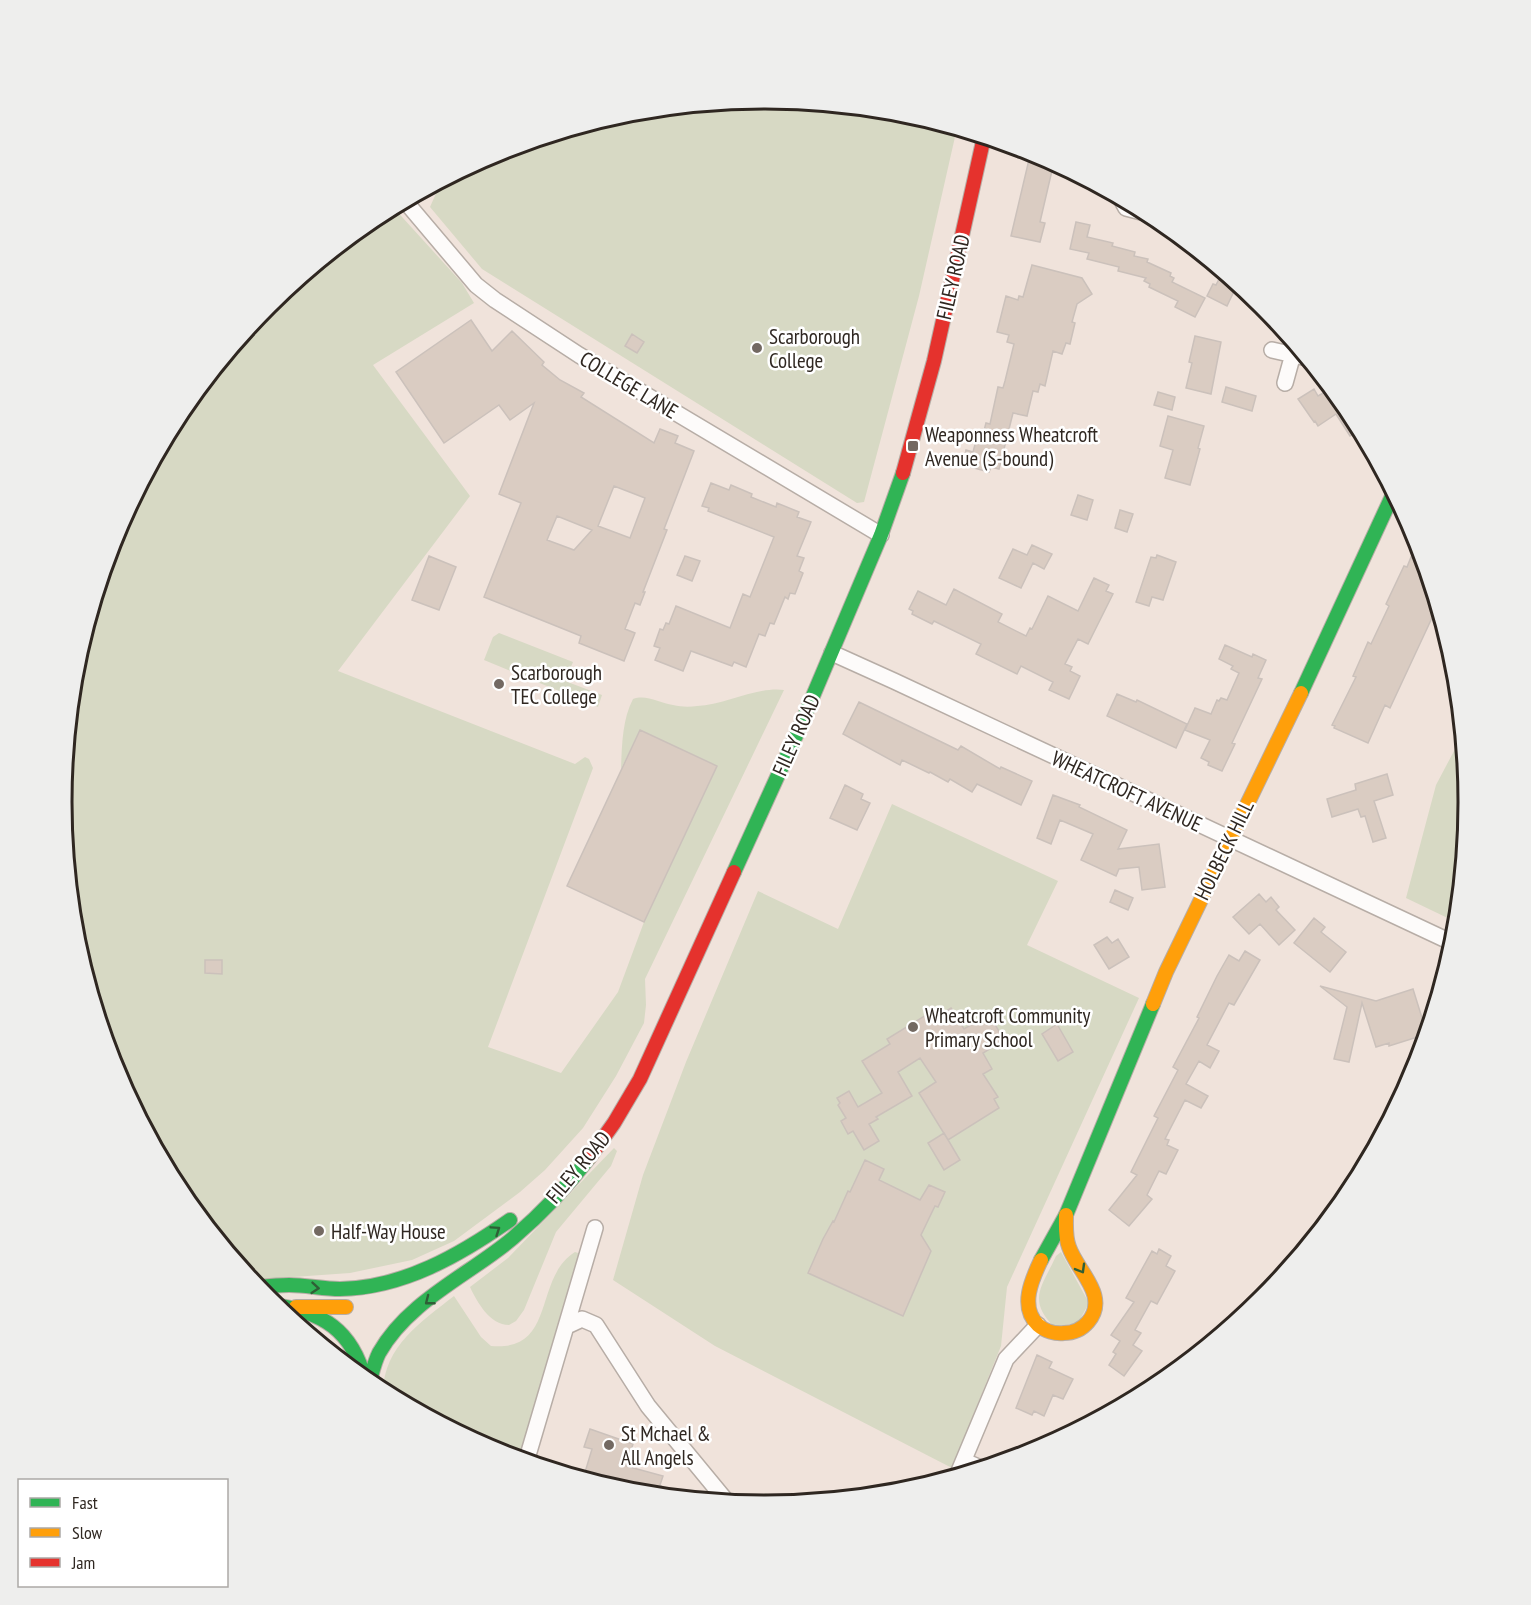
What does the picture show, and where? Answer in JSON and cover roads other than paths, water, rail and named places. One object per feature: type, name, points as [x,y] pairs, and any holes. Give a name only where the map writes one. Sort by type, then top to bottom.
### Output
[{"type":"main road","name":"FILEY ROAD","points":[[372,1373],[378,1354],[401,1325],[427,1301],[514,1238],[550,1203],[593,1154],[617,1120],[640,1079],[799,729],[881,535],[905,471],[934,361],[982,144]]},
{"type":"main road","name":"HOLBECK HILL","points":[[1066,1215],[1069,1248],[1095,1297],[1094,1314],[1085,1325],[1065,1335],[1048,1332],[1038,1325],[1028,1304],[1029,1293],[1048,1245],[1066,1215],[1166,972],[1309,677],[1390,502]]},
{"type":"main road","points":[[557,1175],[600,1127],[635,1062],[694,933],[729,880]]},
{"type":"main road","points":[[269,1286],[290,1285],[340,1290],[407,1278],[481,1240],[520,1212]]},
{"type":"main road","name":"FILEY ROAD","points":[[422,1287],[476,1267]]},
{"type":"main road","points":[[289,1306],[359,1305]]},
{"type":"main road","points":[[296,1307],[318,1315],[339,1330],[354,1349],[361,1366]]},
{"type":"street","name":"COLLEGE LANE","points":[[410,207],[476,285],[495,300],[588,361],[881,535]]},
{"type":"street","points":[[1272,350],[1295,355]]},
{"type":"street","points":[[1285,383],[1298,359]]},
{"type":"street","name":"WHEATCROFT AVENUE","points":[[832,653],[1446,940]]},
{"type":"street","points":[[529,1454],[595,1228]]},
{"type":"street","points":[[567,1326],[582,1319],[596,1324],[648,1406],[721,1495]]},
{"type":"street","points":[[961,1467],[1006,1359],[1038,1325]]},
{"type":"street","points":[[964,1461],[971,1464]]},
{"type":"place","name":"Scarborough College","points":[[757,348]]},
{"type":"place","name":"Weaponness Wheatcroft Avenue (S-bound)","points":[[913,446]]},
{"type":"place","name":"Scarborough TEC College","points":[[499,684]]},
{"type":"place","name":"Wheatcroft Community Primary School","points":[[913,1027]]},
{"type":"place","name":"Half-Way House","points":[[319,1231]]},
{"type":"place","name":"St Mchael & All Angels","points":[[609,1445]]}]
